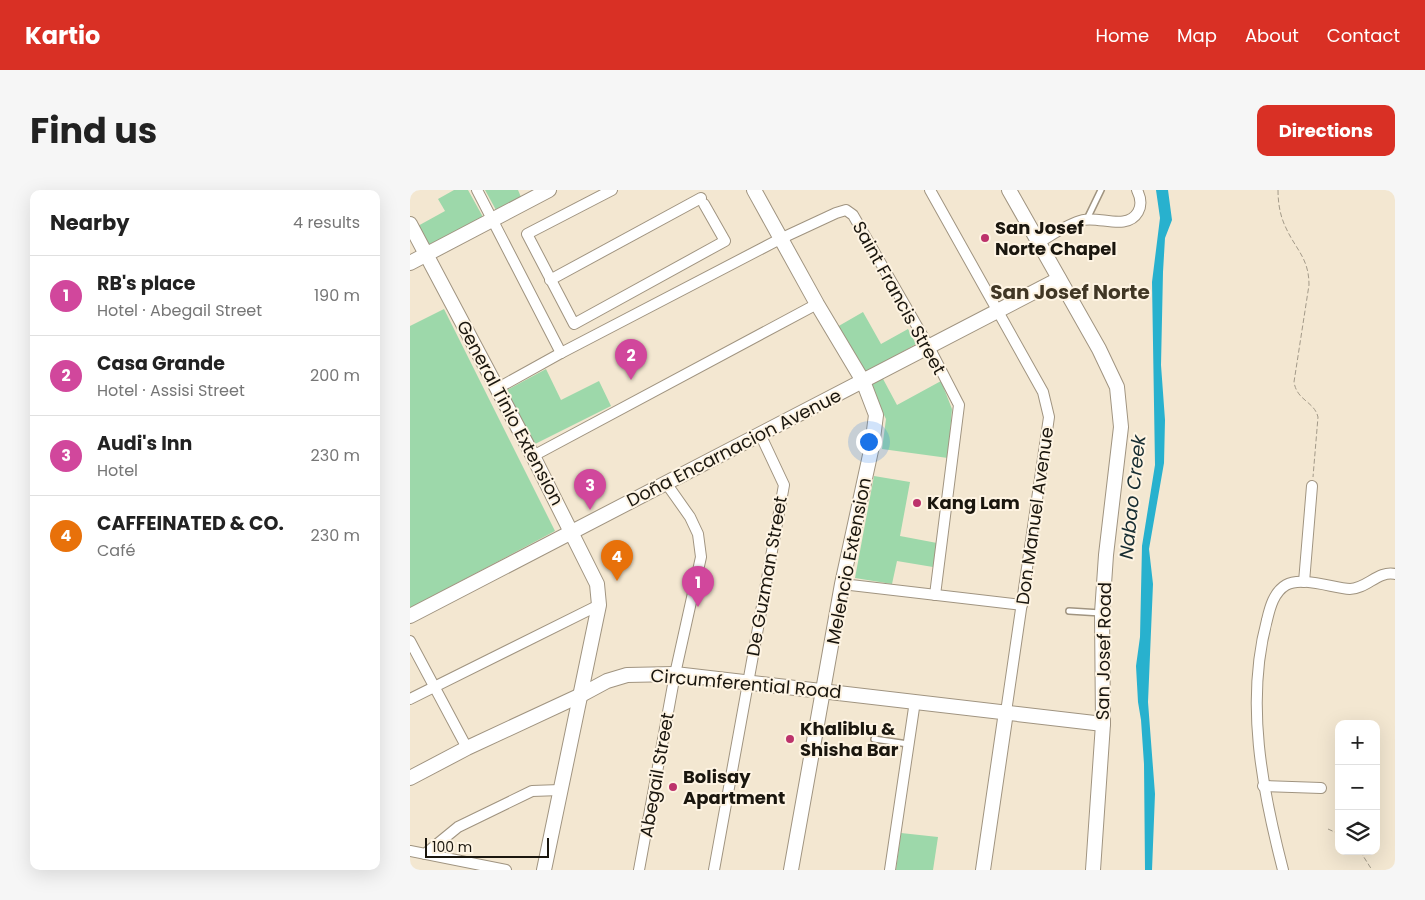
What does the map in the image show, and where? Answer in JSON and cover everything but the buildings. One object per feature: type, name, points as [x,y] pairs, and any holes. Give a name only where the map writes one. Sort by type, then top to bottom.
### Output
[{"type":"street","points":[[477,190],[560,353]]},
{"type":"street","points":[[410,263],[549,190]]},
{"type":"street","points":[[550,280],[700,197],[724,242],[574,324],[550,280],[527,234],[612,190]]},
{"type":"street","name":"Melencio Extension","points":[[754,190],[817,304],[863,381],[876,414],[872,446],[842,584],[791,870]]},
{"type":"street","name":"Don Manuel Avenue","points":[[930,190],[1043,392],[1049,417],[983,870]]},
{"type":"street","name":"San Josef Road","points":[[1009,190],[1099,349],[1117,387],[1121,427],[1106,555],[1102,613],[1103,724],[1093,870]]},
{"type":"street","points":[[1038,243],[1068,226],[1086,219],[1124,222],[1131,220],[1141,206],[1137,190]]},
{"type":"street","name":"Saint Francis Street","points":[[498,388],[560,353],[780,239],[846,210],[853,215],[929,347],[959,405],[935,595]]},
{"type":"street","name":"General Tinio Extension","points":[[410,224],[498,388],[597,584],[599,605],[544,870]]},
{"type":"street","name":"Doña Encarnacion Avenue","points":[[410,616],[1058,279]]},
{"type":"street","points":[[533,456],[817,304]]},
{"type":"street","name":"De Guzman Street","points":[[714,870],[784,485],[760,434]]},
{"type":"street","name":"Abegail Street","points":[[639,870],[675,674],[701,557],[698,534],[690,517],[666,483]]},
{"type":"street","points":[[1304,582],[1312,486]]},
{"type":"street","points":[[1283,870],[1263,786],[1256,689],[1260,649],[1270,611],[1277,593],[1289,583],[1304,582],[1356,589],[1382,575],[1395,574]]},
{"type":"street","points":[[842,584],[1022,605]]},
{"type":"street","points":[[410,699],[599,605]]},
{"type":"street","points":[[410,642],[467,748]]},
{"type":"street","name":"Circumferential Road","points":[[410,778],[467,748],[607,681],[627,675],[675,674],[1103,724]]},
{"type":"street","points":[[890,870],[915,701]]},
{"type":"street","points":[[1263,786],[1321,788]]},
{"type":"street","points":[[425,854],[458,827],[532,791],[560,790]]},
{"type":"street","points":[[410,851],[506,870]]},
{"type":"lane","points":[[1086,219],[1101,190]]},
{"type":"lane","points":[[1069,612],[1102,613]]},
{"type":"lane","points":[[874,739],[908,744]]},
{"type":"path","points":[[1278,190],[1279,206],[1286,229],[1306,261],[1309,272],[1309,284],[1294,382],[1298,395],[1314,409],[1318,417],[1312,486]]},
{"type":"path","points":[[1328,829],[1335,832]]},
{"type":"path","points":[[1363,855],[1372,870]]},
{"type":"green space","points":[[454,190],[468,190],[483,217],[426,246],[416,227],[445,211],[438,199]]},
{"type":"green space","points":[[485,190],[518,190],[521,197],[496,210]]},
{"type":"green space","points":[[444,309],[555,531],[410,608],[410,326]]},
{"type":"green space","points":[[863,312],[881,344],[908,329],[916,344],[864,374],[837,327]]},
{"type":"green space","points":[[546,369],[561,400],[599,381],[611,406],[533,445],[505,391]]},
{"type":"green space","points":[[882,377],[897,405],[941,381],[952,409],[948,458],[882,449],[886,419],[869,385]]},
{"type":"green space","points":[[874,476],[910,482],[900,536],[937,543],[933,567],[897,561],[892,584],[855,578]]},
{"type":"green space","points":[[901,833],[938,837],[933,870],[896,870]]},
{"type":"water","points":[[1156,190],[1168,190],[1172,220],[1165,238],[1163,272],[1161,365],[1165,420],[1164,463],[1149,549],[1153,584],[1148,702],[1155,794],[1152,870],[1145,870],[1144,764],[1136,666],[1140,637],[1142,546],[1155,465],[1152,282],[1160,218]]},
{"type":"place","name":"San Josef Norte Chapel","points":[[985,238]]},
{"type":"place","name":"Casa Grande","points":[[631,380]]},
{"type":"place","name":"Kang Lam","points":[[917,503]]},
{"type":"place","name":"Audi's Inn","points":[[590,510]]},
{"type":"place","name":"CAFFEINATED & CO.","points":[[617,581]]},
{"type":"place","name":"RB's place","points":[[698,607]]},
{"type":"place","name":"Khaliblu & Shisha Bar","points":[[790,739]]},
{"type":"place","name":"Bolisay Apartment","points":[[673,787]]},
{"type":"district","name":"San Josef Norte","points":[[1070,292]]},
{"type":"water label","name":"Nabao Creek","points":[[1132,497]]}]
